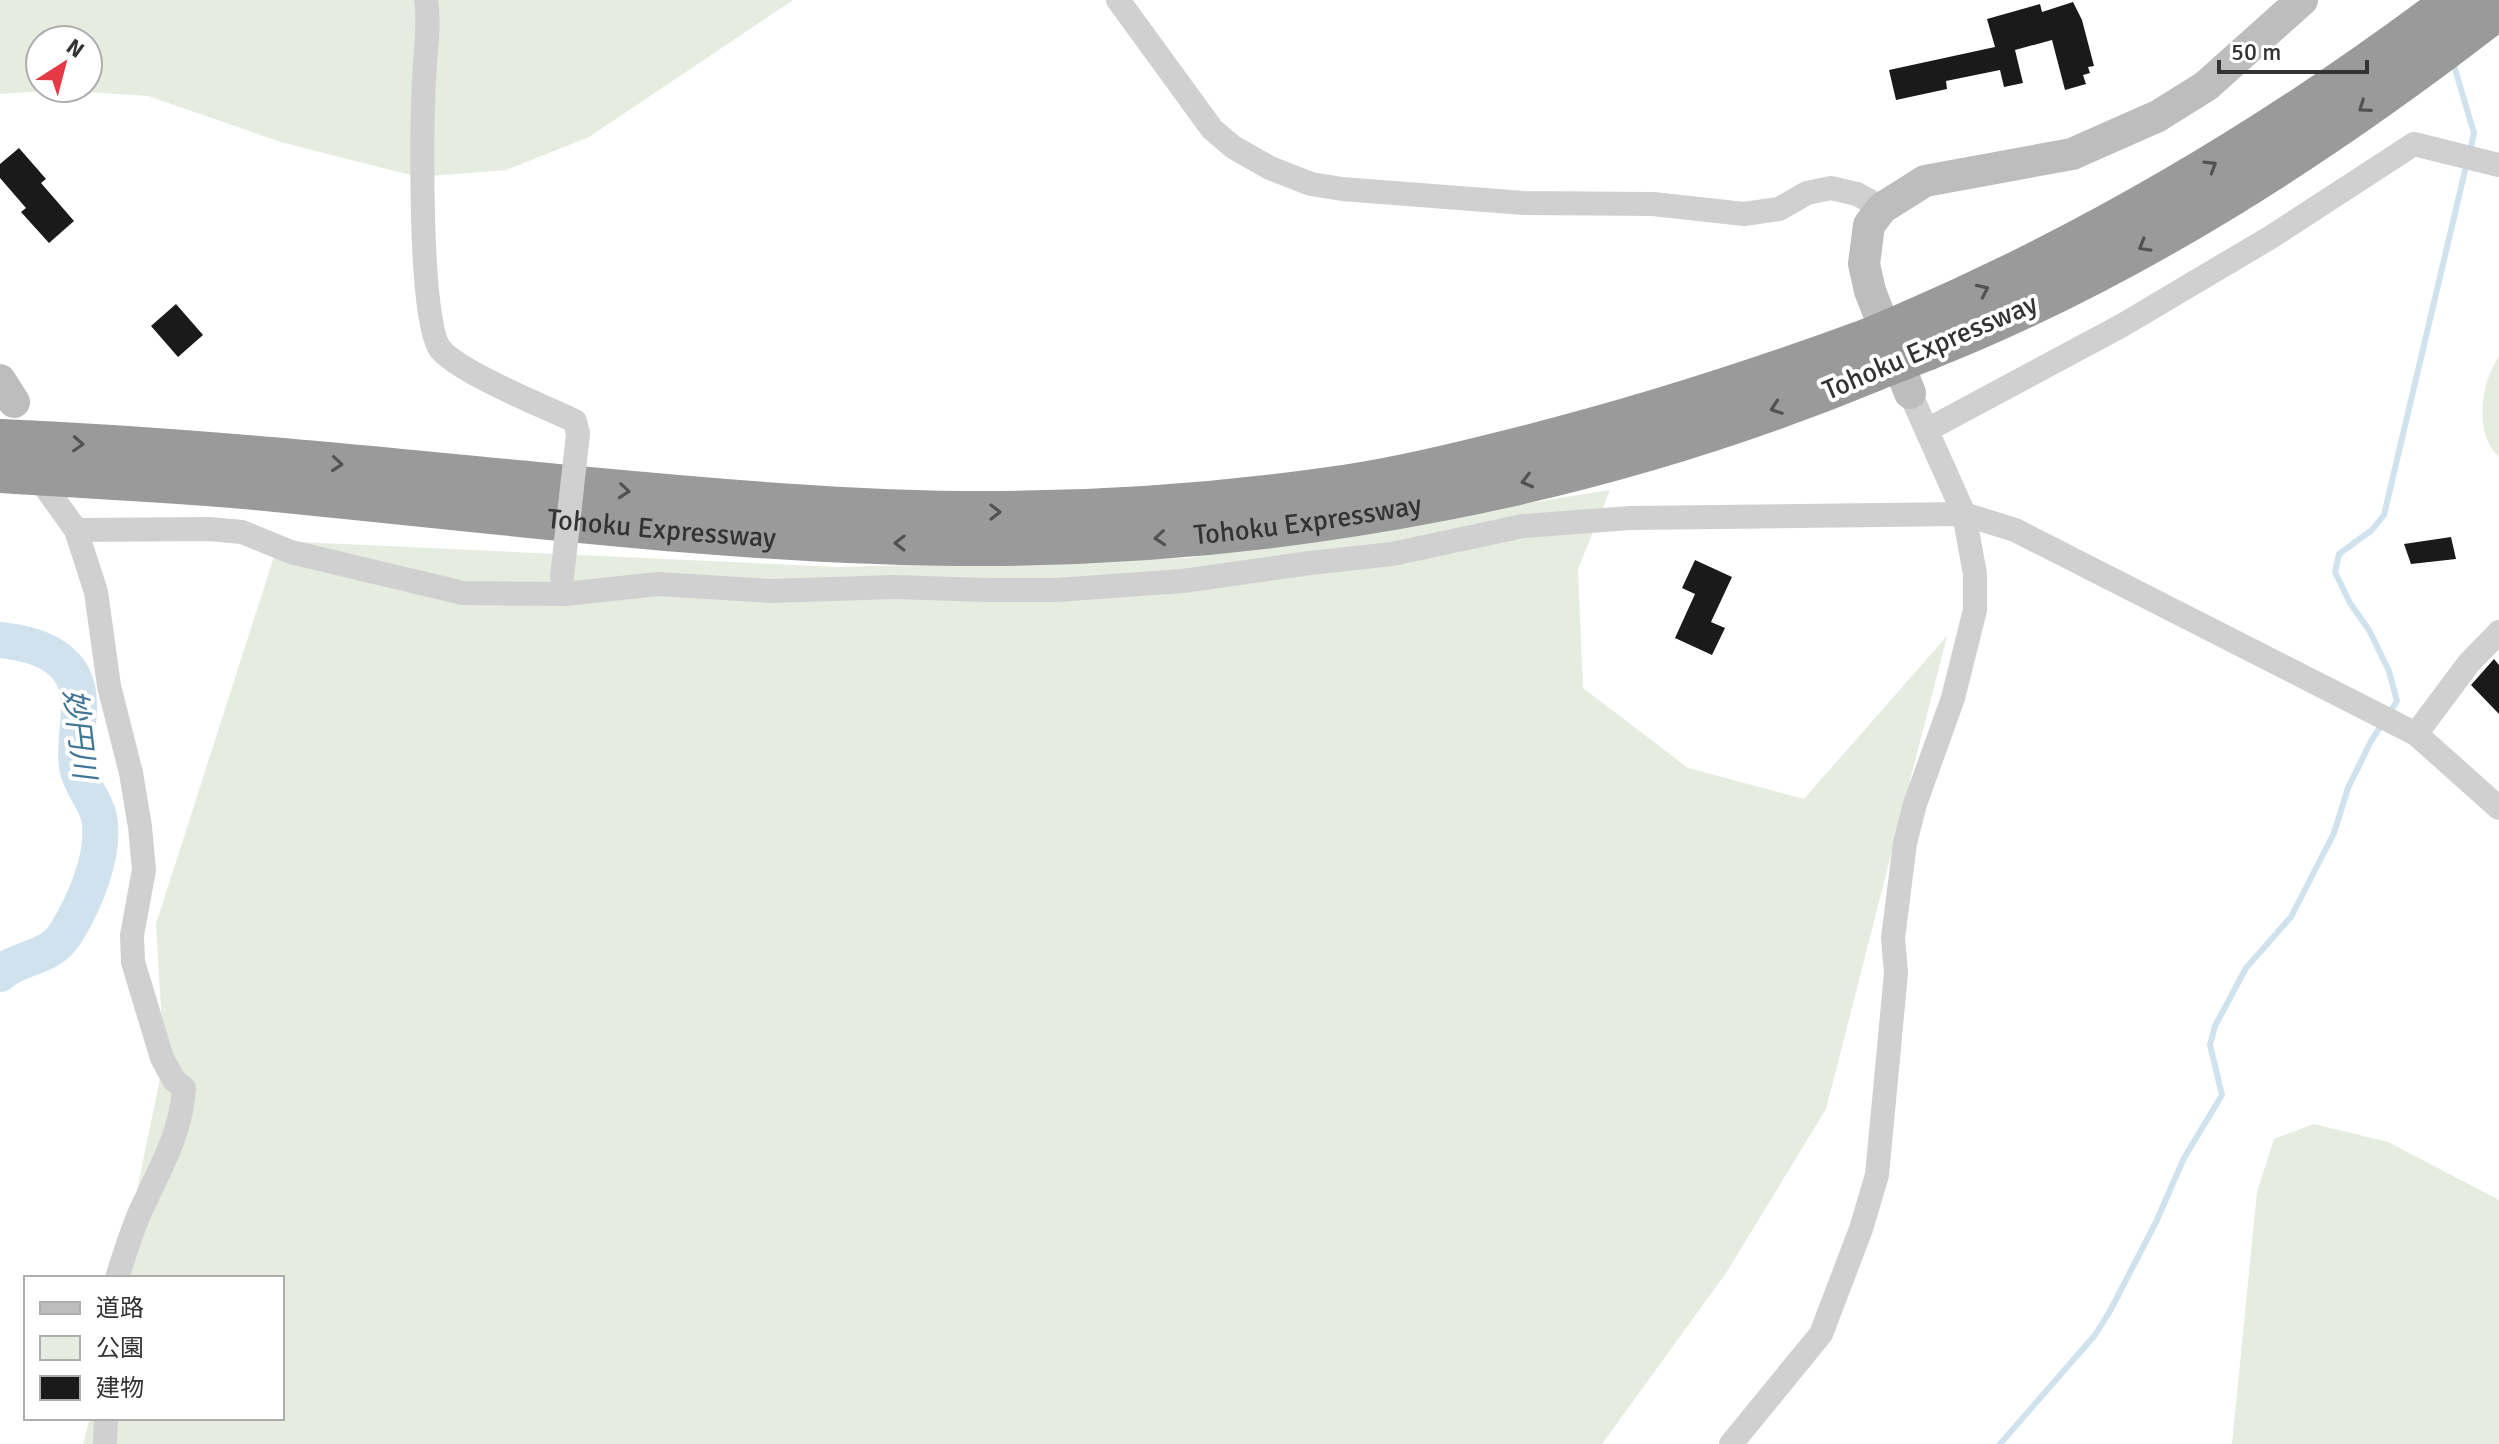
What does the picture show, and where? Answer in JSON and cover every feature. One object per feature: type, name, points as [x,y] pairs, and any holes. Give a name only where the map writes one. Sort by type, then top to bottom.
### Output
[{"type":"highway","name":"Tohoku Expressway","points":[[0,440],[190,451],[774,505],[889,511],[1109,508],[1214,501],[1332,488],[1439,468],[1567,437],[1872,355],[1918,336],[2034,265],[2192,178],[2361,70],[2422,45],[2457,12],[2499,8]]},
{"type":"highway","name":"Tohoku Expressway","points":[[0,472],[166,481],[696,532],[861,543],[990,545],[1121,542],[1293,526],[1519,484],[1708,431],[1822,393],[1872,355]]},
{"type":"street","points":[[426,0],[424,265],[432,325],[440,349],[468,369],[575,421],[578,434],[563,585]]},
{"type":"street","points":[[1118,0],[1212,129],[1233,147],[1270,168],[1311,184],[1524,203],[1653,204],[1744,214],[1779,209],[1807,193],[1831,188],[1857,194],[1882,208]]},
{"type":"street","points":[[1731,1444],[1821,1334],[1861,1229],[1877,1175],[1896,973],[1893,938],[1905,843],[1915,804],[1953,698],[1975,610],[1975,574],[1964,514],[1910,393],[1870,291],[1864,264],[1869,225],[1882,208],[1925,181],[2072,154],[2158,116],[2206,86],[2302,0]]},
{"type":"street","points":[[1927,430],[2121,326],[2271,237],[2414,144],[2491,163]]},
{"type":"street","points":[[48,491],[76,530],[96,592],[109,686],[131,773],[140,827],[144,870],[132,935],[133,962],[162,1058],[174,1080],[184,1088],[182,1114],[167,1157],[139,1214],[118,1276]]},
{"type":"street","points":[[76,530],[194,528],[242,532],[291,552],[463,593],[563,585],[658,584],[771,591],[894,587],[987,590],[1070,589],[1183,581],[1392,554],[1523,526],[1630,518],[1964,514],[2015,530],[2409,731],[2499,808]]},
{"type":"street","points":[[2409,731],[2499,632]]},
{"type":"street","points":[[105,1444],[106,1420]]},
{"type":"green space","points":[[0,0],[793,0],[589,137],[506,170],[418,177],[281,142],[148,96],[104,93],[104,24],[24,24],[24,92],[0,94]]},
{"type":"green space","points":[[2499,356],[2499,457],[2486,435],[2482,408],[2488,380]]},
{"type":"green space","points":[[1610,490],[1578,569],[1583,688],[1688,768],[1804,799],[1947,636],[1826,1109],[1726,1273],[1602,1444],[83,1444],[89,1420],[284,1420],[284,1276],[119,1276],[164,1059],[156,924],[279,541],[838,567],[1188,558]]},
{"type":"green space","points":[[2314,1124],[2388,1142],[2499,1200],[2499,1444],[2232,1444],[2257,1192],[2274,1139]]},
{"type":"building","points":[[2073,2],[2082,20],[2094,66],[2088,67],[2090,73],[2083,75],[2086,84],[2065,90],[2052,40],[2015,50],[2023,83],[2004,87],[2000,70],[1946,81],[1947,89],[1896,100],[1889,70],[1995,47],[1987,19],[2040,4],[2042,12]]},
{"type":"building","points":[[19,148],[46,179],[41,183],[74,221],[49,243],[21,212],[26,208],[0,178],[0,164]]},
{"type":"building","points":[[176,304],[203,335],[178,357],[151,326]]},
{"type":"building","points":[[2451,537],[2456,559],[2411,564],[2404,544]]},
{"type":"building","points":[[1695,560],[1732,577],[1711,622],[1725,628],[1712,655],[1675,638],[1695,594],[1682,588]]},
{"type":"building","points":[[2494,659],[2499,665],[2499,714],[2471,685]]},
{"type":"waterway","points":[[2453,62],[2474,133],[2470,151]]},
{"type":"waterway","points":[[2389,714],[2397,701],[2389,671],[2335,572],[2339,554],[2372,530],[2384,515],[2467,162]]},
{"type":"waterway","name":"妙円川","points":[[0,640],[42,650],[65,665],[73,676],[79,706],[77,767],[97,810],[100,831],[97,862],[80,907],[66,933],[51,949],[0,974]]},
{"type":"waterway","points":[[2000,1444],[2095,1335],[2110,1311],[2156,1222],[2184,1158],[2222,1095],[2210,1045],[2215,1026],[2246,968],[2291,917],[2334,833],[2348,788],[2383,723]]}]
